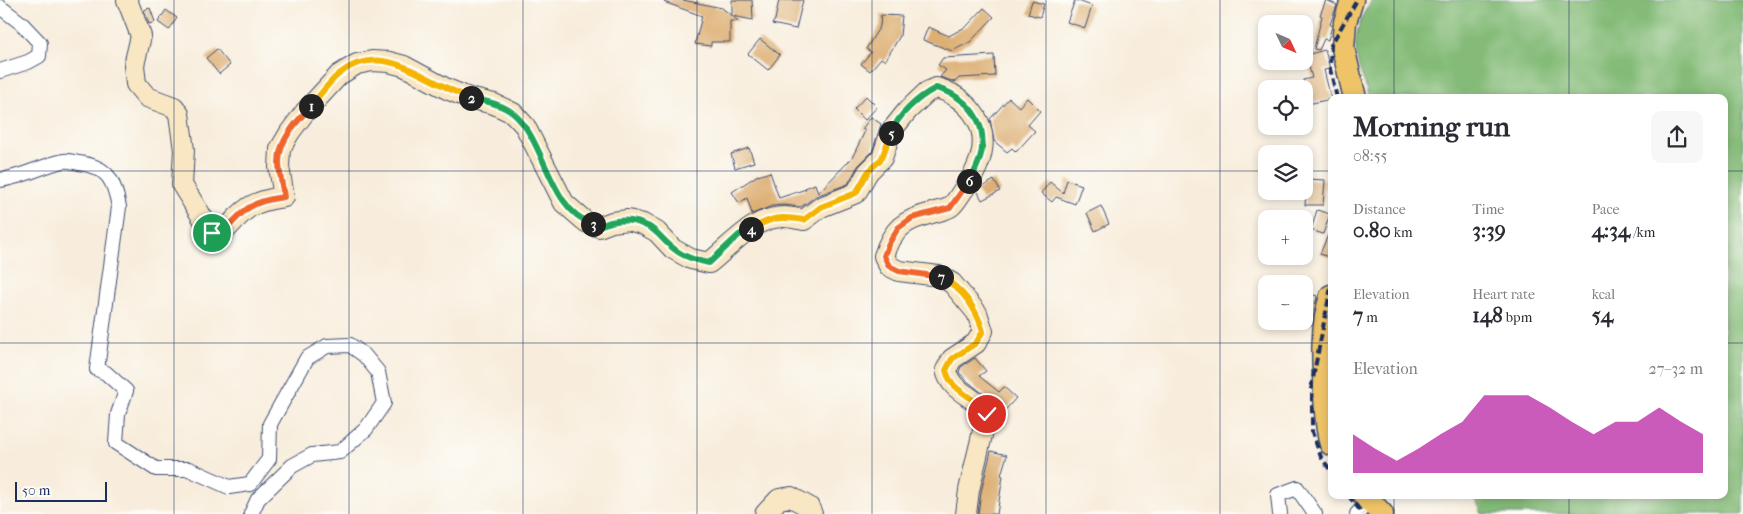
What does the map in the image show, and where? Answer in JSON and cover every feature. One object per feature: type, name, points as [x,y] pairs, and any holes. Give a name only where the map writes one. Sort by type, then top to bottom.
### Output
[{"type":"highway","points":[[1352,0],[1345,22],[1343,48],[1354,94]]},
{"type":"highway","points":[[1328,314],[1323,366],[1328,430]]},
{"type":"main road","points":[[127,0],[141,36],[134,65],[136,84],[147,97],[174,107],[179,114],[184,150],[182,185],[212,233],[223,233],[249,206],[265,199],[284,197],[280,149],[290,132],[305,112],[339,75],[364,62],[389,62],[404,66],[447,89],[513,112],[525,126],[564,203],[586,222],[600,227],[612,222],[628,220],[643,224],[657,232],[673,249],[691,259],[709,263],[739,235],[767,220],[784,217],[804,220],[821,207],[856,193],[868,172],[882,158],[892,131],[908,110],[927,92],[936,88],[950,91],[976,114],[983,131],[981,157],[971,179],[950,208],[912,218],[898,228],[884,256],[889,266],[899,271],[939,276],[952,283],[977,313],[983,331],[976,343],[952,359],[946,370],[948,381],[981,405],[987,414],[969,490],[966,514]]},
{"type":"main road","points":[[765,514],[779,499],[791,496],[808,507],[812,514]]},
{"type":"street","points":[[0,7],[21,23],[40,43],[39,56],[28,62],[0,71]]},
{"type":"street","points":[[0,180],[16,178],[66,161],[90,164],[106,174],[115,186],[119,207],[97,369],[106,373],[126,391],[118,414],[116,443],[156,469],[188,469],[229,487],[250,484],[268,460],[270,424],[307,358],[327,346],[350,345],[364,355],[378,372],[384,403],[366,429],[340,452],[312,455],[292,466],[258,499],[252,514]]},
{"type":"street","points":[[1280,514],[1278,495],[1296,488],[1315,514]]},
{"type":"green space","points":[[1372,0],[1743,0],[1743,514],[1482,514],[1476,499],[1728,499],[1728,94],[1368,94],[1360,71],[1356,49],[1359,24]]},
{"type":"building","points":[[665,0],[683,0],[722,8],[739,21],[730,21],[730,42],[711,42],[711,46],[695,44],[702,16],[664,2]]},
{"type":"building","points":[[732,0],[752,0],[753,20],[732,16]]},
{"type":"building","points":[[779,0],[803,0],[796,29],[772,24],[775,20]]},
{"type":"building","points":[[1075,0],[1092,6],[1085,28],[1067,22]]},
{"type":"building","points":[[1326,0],[1337,5],[1330,24],[1332,26],[1328,40],[1324,39],[1319,50],[1314,49],[1322,16],[1320,15]]},
{"type":"building","points":[[1032,1],[1044,4],[1040,17],[1028,14]]},
{"type":"building","points":[[150,8],[155,22],[149,24],[144,10]]},
{"type":"building","points":[[984,8],[994,17],[970,42],[952,51],[923,40],[928,27],[949,36],[967,26]]},
{"type":"building","points":[[166,10],[177,18],[169,30],[158,22]]},
{"type":"building","points":[[881,15],[902,16],[900,36],[885,61],[881,58],[870,71],[861,64],[871,52],[866,49],[880,26]]},
{"type":"building","points":[[760,39],[780,55],[768,70],[748,54]]},
{"type":"building","points":[[217,49],[230,65],[219,74],[206,58]]},
{"type":"building","points":[[1325,50],[1330,69],[1324,70],[1330,94],[1328,94],[1328,100],[1313,103],[1313,80],[1303,80],[1312,78],[1310,70],[1313,70],[1313,53]]},
{"type":"building","points":[[994,55],[995,76],[959,78],[955,82],[940,77],[946,70],[938,65],[943,58]]},
{"type":"building","points":[[866,96],[877,107],[865,120],[854,109]]},
{"type":"building","points":[[1009,98],[1019,107],[1027,98],[1040,111],[1028,125],[1035,131],[1016,152],[1012,148],[1007,152],[994,141],[990,119]]},
{"type":"building","points":[[871,117],[881,124],[872,152],[858,166],[848,184],[816,196],[801,207],[772,206],[752,214],[747,198],[739,203],[732,192],[758,175],[770,172],[779,198],[815,184],[818,193],[852,158],[865,131],[862,129]]},
{"type":"building","points":[[749,148],[754,162],[735,168],[731,154]]},
{"type":"building","points":[[1313,179],[1325,180],[1323,205],[1305,205],[1305,200],[1313,200]]},
{"type":"building","points":[[994,180],[1000,191],[982,200],[977,190]]},
{"type":"building","points":[[1067,180],[1082,185],[1075,204],[1056,197],[1052,202],[1041,193],[1050,182],[1063,193]]},
{"type":"building","points":[[1101,206],[1109,224],[1095,231],[1087,213]]},
{"type":"building","points":[[1317,210],[1328,213],[1323,234],[1313,231]]},
{"type":"building","points":[[1328,235],[1328,257],[1320,254]]},
{"type":"building","points":[[1313,295],[1317,296],[1313,319]]},
{"type":"building","points":[[975,358],[986,371],[979,376],[999,392],[1004,387],[1016,398],[1000,416],[997,407],[991,400],[959,372],[961,367]]},
{"type":"building","points":[[991,451],[1007,455],[1001,475],[1003,476],[997,514],[978,514],[981,492]]},
{"type":"railway","points":[[1336,94],[1330,69],[1331,45],[1357,0]]},
{"type":"railway","points":[[1328,302],[1312,383],[1312,432],[1321,457],[1328,467]]},
{"type":"railway","points":[[1351,499],[1363,514]]},
{"type":"route","points":[[212,233],[223,233],[249,206],[265,199],[284,197],[280,149],[290,132],[305,112],[339,75],[357,64],[372,61],[389,62],[404,66],[447,89],[513,112],[525,126],[564,203],[586,222],[600,227],[612,222],[628,220],[643,224],[657,232],[673,249],[691,259],[709,263],[739,235],[767,220],[784,217],[804,220],[821,207],[856,193],[868,172],[882,158],[892,131],[908,110],[927,92],[936,88],[950,91],[976,114],[983,131],[981,157],[971,179],[950,208],[912,218],[898,228],[884,256],[889,266],[899,271],[939,276],[952,283],[977,313],[983,331],[976,343],[952,359],[946,370],[948,381],[981,405],[987,414]]}]
